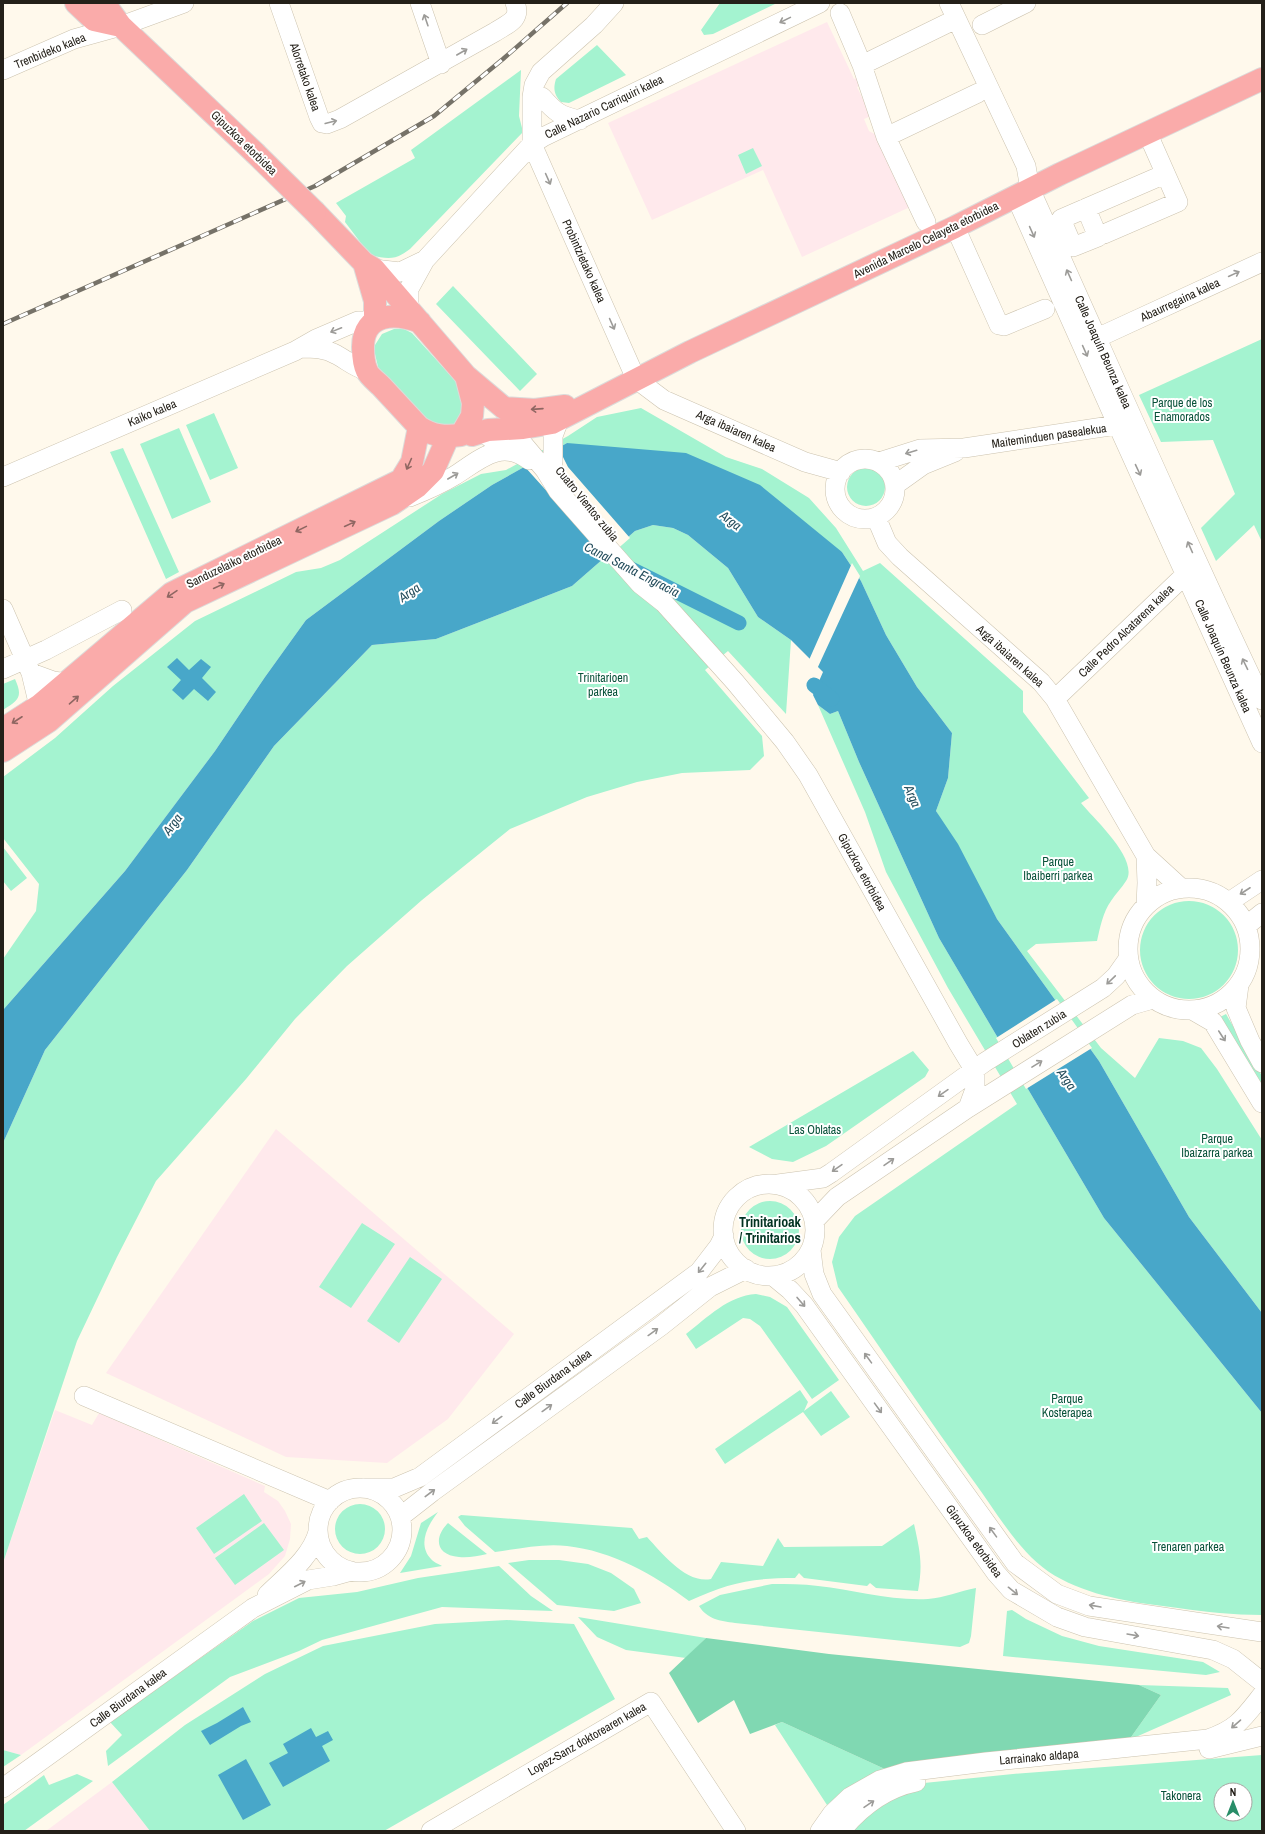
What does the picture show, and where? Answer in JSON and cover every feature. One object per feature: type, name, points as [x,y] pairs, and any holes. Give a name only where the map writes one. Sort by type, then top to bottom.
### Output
[{"type":"main road","points":[[76,3],[94,20],[121,26]]},
{"type":"main road","name":"Gipuzkoa etorbidea","points":[[104,3],[121,26],[315,212],[369,266],[466,376]]},
{"type":"main road","name":"Avenida Marcelo Celayeta etorbidea","points":[[522,440],[590,403],[700,347],[955,227],[1147,132],[1262,79]]},
{"type":"main road","name":"Gipuzkoa etorbidea","points":[[369,266],[375,301],[374,321]]},
{"type":"main road","points":[[414,316],[408,318],[398,316],[386,317],[374,321],[365,334],[363,344],[363,357],[367,371],[419,426],[437,436],[460,436],[488,430],[522,440]]},
{"type":"main road","points":[[466,376],[504,408]]},
{"type":"main road","name":"Sanduzelaiko etorbidea","points":[[3,751],[42,715],[185,602],[392,504],[417,487],[433,471],[460,436],[472,416],[474,403],[466,376]]},
{"type":"main road","name":"Avenida Marcelo Celayeta etorbidea","points":[[504,408],[535,410],[590,403]]},
{"type":"main road","name":"Sanduzelaiko etorbidea","points":[[3,729],[42,715],[66,683],[172,593],[401,480],[412,462],[419,426]]},
{"type":"street","name":"Trenbideko kalea","points":[[3,70],[74,39],[121,26],[184,3]]},
{"type":"street","name":"Alorretako kalea","points":[[279,3],[322,124],[340,119],[441,64]]},
{"type":"street","points":[[420,3],[441,64],[512,21],[517,15],[517,7]]},
{"type":"street","points":[[537,140],[532,97],[534,85],[541,72],[594,25],[614,3]]},
{"type":"street","name":"Calle Nazario Carriquiri kalea","points":[[414,316],[409,289],[425,260],[537,140],[820,3]]},
{"type":"street","points":[[982,25],[1026,3]]},
{"type":"street","points":[[862,65],[952,11]]},
{"type":"street","name":"Calle Joaquín Beunza kalea","points":[[952,11],[1026,166],[1023,193],[1192,569],[1262,743]]},
{"type":"street","points":[[840,13],[862,65],[886,137],[926,222]]},
{"type":"street","points":[[537,140],[545,131],[541,72]]},
{"type":"street","points":[[886,137],[978,93]]},
{"type":"street","points":[[542,97],[554,111],[566,117],[580,120]]},
{"type":"street","points":[[1104,234],[1178,202],[1147,132]]},
{"type":"street","name":"Probintzietako kalea","points":[[537,140],[636,379]]},
{"type":"street","points":[[1086,208],[1165,174]]},
{"type":"street","name":"Calle Joaquín Beunza kalea","points":[[1023,193],[1097,338],[1126,424]]},
{"type":"street","points":[[955,227],[999,325],[1004,326],[1044,309]]},
{"type":"street","name":"Calle Nazario Carriquiri kalea","points":[[369,266],[400,272],[425,260]]},
{"type":"street","name":"Abaurregaina kalea","points":[[1097,338],[1262,262]]},
{"type":"street","name":"Kaiko kalea","points":[[3,477],[300,348],[316,339],[358,322],[374,321]]},
{"type":"street","name":"Kaiko kalea","points":[[300,348],[327,350],[338,355],[355,367],[367,371]]},
{"type":"street","name":"Arga ibaiaren kalea","points":[[636,379],[664,400],[805,462],[841,472]]},
{"type":"street","points":[[504,408],[522,440]]},
{"type":"street","name":"Cuatro Vientos zubia","points":[[549,466],[553,436],[559,420]]},
{"type":"street","name":"Maiteminduen pasealekua","points":[[879,462],[920,449],[964,448],[1126,424]]},
{"type":"street","name":"Cuatro Vientos zubia","points":[[522,440],[523,456],[536,467],[549,466]]},
{"type":"street","name":"Cuatro Vientos zubia","points":[[522,440],[567,484],[650,580],[664,603],[735,682]]},
{"type":"street","name":"Sanduzelaiko etorbidea","points":[[392,504],[421,493],[450,478],[486,455],[499,451],[522,440]]},
{"type":"street","name":"Maiteminduen pasealekua","points":[[896,485],[923,465],[964,448]]},
{"type":"street","points":[[871,460],[879,462],[887,468],[893,476],[896,485],[892,505],[885,512],[867,520],[849,514],[842,508],[837,500],[835,490],[836,480],[841,472],[854,461],[871,460]]},
{"type":"street","name":"Arga ibaiaren kalea","points":[[876,517],[887,543],[900,557],[1041,682],[1055,699],[1146,856],[1181,888]]},
{"type":"street","name":"Calle Joaquín Beunza kalea","points":[[1192,569],[1262,700]]},
{"type":"street","name":"Calle Pedro Alcatarena kalea","points":[[1055,699],[1192,569]]},
{"type":"street","points":[[3,609],[28,666],[42,715]]},
{"type":"street","points":[[3,669],[28,666],[46,650],[122,610]]},
{"type":"street","points":[[28,666],[53,681],[66,683]]},
{"type":"street","name":"Gipuzkoa etorbidea","points":[[735,682],[785,742],[808,775],[958,1043],[982,1066]]},
{"type":"street","name":"Arga ibaiaren kalea","points":[[1146,856],[1146,905]]},
{"type":"street","points":[[1229,902],[1262,880]]},
{"type":"street","points":[[1181,888],[1198,888],[1215,893],[1229,902],[1239,913],[1246,926],[1251,946],[1248,967],[1239,985],[1227,998],[1216,1004],[1194,1011],[1180,1010],[1166,1006],[1153,999],[1141,988],[1133,974],[1128,959],[1128,943],[1131,927],[1146,905],[1164,893],[1181,888]]},
{"type":"street","points":[[1246,926],[1262,913]]},
{"type":"street","name":"Oblaten zubia","points":[[982,1066],[1090,997],[1116,976],[1128,959]]},
{"type":"street","points":[[1239,985],[1236,1008],[1250,1041],[1262,1063]]},
{"type":"street","points":[[815,1220],[837,1197],[968,1108],[1132,1005],[1153,999]]},
{"type":"street","points":[[1194,1011],[1213,1022],[1262,1103]]},
{"type":"street","points":[[968,1108],[982,1066]]},
{"type":"street","points":[[778,1184],[795,1191],[808,1203],[815,1220],[816,1236],[811,1250],[801,1263],[788,1272],[773,1276],[759,1274],[746,1269],[731,1255],[724,1236],[724,1219],[732,1203],[744,1191],[760,1184],[778,1184],[823,1178],[982,1066]]},
{"type":"street","name":"Calle Biurdana kalea","points":[[363,1488],[394,1488],[420,1477],[699,1272],[724,1236]]},
{"type":"street","name":"Gipuzkoa etorbidea","points":[[811,1250],[814,1274],[822,1294],[1015,1562],[1057,1594],[1089,1606],[1262,1632]]},
{"type":"street","name":"Calle Biurdana kalea","points":[[400,1517],[432,1492],[661,1326],[710,1287],[746,1269]]},
{"type":"street","name":"Gipuzkoa etorbidea","points":[[773,1276],[790,1290],[804,1305],[996,1573],[1011,1590],[1057,1617],[1085,1627],[1213,1650],[1234,1659],[1262,1682]]},
{"type":"street","points":[[84,1396],[330,1501]]},
{"type":"street","points":[[363,1488],[375,1491],[386,1497],[395,1506],[400,1517],[402,1530],[400,1542],[391,1558],[376,1569],[363,1572],[351,1571],[338,1566],[328,1557],[321,1546],[318,1532],[319,1521],[323,1510],[330,1501],[345,1491],[363,1488]]},
{"type":"street","name":"Calle Biurdana kalea","points":[[3,1788],[253,1608],[300,1562],[316,1540],[318,1532]]},
{"type":"street","name":"Calle Biurdana kalea","points":[[253,1608],[308,1580],[334,1576],[351,1571]]},
{"type":"street","name":"Larrainako aldapa","points":[[820,1831],[832,1814],[850,1797],[880,1780],[906,1772],[986,1762],[1208,1739],[1235,1727],[1262,1695]]},
{"type":"street","name":"Lopez-Sanz doktorearen kalea","points":[[432,1831],[651,1702],[736,1831]]},
{"type":"street","name":"Larrainako aldapa","points":[[841,1831],[865,1807],[887,1792],[913,1782],[948,1776],[1208,1749],[1262,1736]]},
{"type":"shaded area","points":[[827,22],[854,79],[858,77],[862,84],[857,87],[871,116],[864,119],[869,131],[878,136],[910,207],[802,257],[763,170],[652,220],[608,123]]},
{"type":"shaded area","points":[[276,1129],[514,1334],[448,1419],[387,1463],[286,1457],[106,1373]]},
{"type":"shaded area","points":[[55,1410],[92,1425],[99,1413],[265,1486],[264,1492],[278,1501],[285,1511],[291,1524],[290,1539],[285,1556],[269,1574],[21,1755],[3,1750],[3,1563]]},
{"type":"shaded area","points":[[112,1782],[150,1831],[46,1831]]},
{"type":"green space","points":[[720,3],[777,3],[713,34],[704,35],[701,30]]},
{"type":"green space","points":[[597,45],[626,75],[569,103],[561,102],[555,91],[556,79]]},
{"type":"green space","points":[[521,70],[519,116],[523,132],[410,249],[400,256],[391,258],[370,255],[345,222],[346,216],[336,203],[415,158],[411,150]]},
{"type":"green space","points":[[753,148],[762,166],[746,174],[738,155]]},
{"type":"green space","points":[[453,286],[537,374],[520,391],[436,304]]},
{"type":"green space","points":[[394,329],[404,329],[412,333],[460,386],[467,397],[458,425],[431,426],[379,371],[375,354],[375,345],[382,334]]},
{"type":"green space","name":"Parque de los Enamorados","points":[[1262,339],[1262,542],[1254,525],[1216,561],[1201,528],[1235,494],[1213,440],[1161,442],[1139,395]]},
{"type":"green space","points":[[641,408],[726,457],[762,469],[809,498],[836,528],[863,571],[880,563],[1023,691],[1023,712],[1089,798],[1081,803],[1114,840],[1127,862],[1129,872],[1123,886],[1108,905],[1102,920],[1097,941],[1036,944],[1027,951],[1101,1048],[1135,1078],[1159,1038],[1183,1041],[1201,1048],[1217,1069],[1262,1140],[1262,1313],[1189,1217],[1099,1061],[997,919],[936,811],[948,778],[952,733],[917,687],[886,635],[861,581],[842,552],[567,443],[492,485],[439,521],[306,620],[215,751],[125,871],[3,1010],[3,959],[36,911],[39,884],[3,838],[3,777],[55,738],[113,686],[195,621],[296,572],[321,568],[340,560],[442,494],[481,474],[506,470],[568,436],[597,417]]},
{"type":"green space","points":[[214,413],[238,468],[210,480],[186,425]]},
{"type":"green space","points":[[179,428],[211,502],[172,519],[140,444]]},
{"type":"green space","points":[[123,448],[179,572],[166,579],[110,452]]},
{"type":"green space","points":[[862,468],[870,468],[880,473],[884,480],[884,494],[880,501],[870,506],[862,506],[852,501],[850,498],[847,491],[847,483],[852,473],[855,471]]},
{"type":"green space","name":"Trinitarioen parkea","points":[[653,525],[673,528],[688,535],[728,568],[758,617],[791,640],[786,714],[728,651],[705,670],[762,736],[764,756],[750,770],[682,773],[637,782],[587,797],[510,829],[422,900],[347,966],[295,1019],[246,1079],[156,1181],[117,1257],[77,1341],[3,1563],[3,1143],[45,1050],[187,870],[274,746],[372,645],[436,639],[572,586],[635,531]]},
{"type":"green space","points":[[15,679],[19,690],[18,698],[3,710],[3,684]]},
{"type":"green space","name":"Parque Kosterapea","points":[[818,705],[830,714],[838,711],[859,762],[939,938],[1104,1218],[1262,1413],[1262,1615],[1209,1612],[1118,1599],[1089,1591],[1061,1579],[1047,1571],[1035,1561],[1013,1537],[838,1287],[832,1262],[839,1237],[855,1216],[1017,1104],[948,988],[886,872],[865,812]]},
{"type":"green space","points":[[3,847],[27,878],[11,891],[3,881]]},
{"type":"green space","points":[[1189,901],[1208,905],[1224,915],[1234,931],[1238,950],[1234,969],[1224,985],[1208,995],[1189,999],[1170,995],[1154,985],[1144,969],[1140,950],[1144,931],[1154,915],[1170,905]]},
{"type":"green space","points":[[1226,1014],[1262,1076],[1262,1091],[1220,1017]]},
{"type":"green space","name":"Las Oblatas","points":[[913,1051],[929,1070],[925,1077],[826,1146],[793,1162],[772,1159],[749,1147]]},
{"type":"green space","points":[[770,1201],[786,1206],[794,1214],[799,1230],[794,1246],[786,1254],[770,1259],[754,1254],[746,1246],[741,1230],[746,1214],[754,1206]]},
{"type":"green space","points":[[362,1223],[395,1244],[351,1308],[319,1287]]},
{"type":"green space","points":[[410,1257],[442,1279],[399,1343],[367,1321]]},
{"type":"green space","points":[[756,1294],[770,1297],[787,1307],[839,1380],[812,1399],[760,1326],[750,1319],[743,1318],[696,1349],[686,1334],[710,1314],[727,1303]]},
{"type":"green space","points":[[800,1390],[808,1402],[804,1411],[831,1391],[850,1417],[821,1436],[803,1412],[725,1464],[715,1449]]},
{"type":"green space","points":[[244,1494],[262,1521],[214,1554],[196,1528]]},
{"type":"green space","points":[[355,1504],[365,1504],[378,1511],[385,1524],[385,1534],[378,1547],[365,1554],[355,1554],[346,1550],[339,1543],[335,1534],[335,1524],[339,1515],[346,1508]]},
{"type":"green space","points":[[438,1512],[428,1529],[424,1541],[427,1553],[432,1560],[442,1566],[400,1573],[411,1556],[421,1523]]},
{"type":"green space","points":[[461,1515],[632,1528],[639,1539],[647,1537],[675,1566],[693,1577],[702,1579],[711,1579],[721,1562],[763,1566],[778,1538],[784,1547],[882,1546],[914,1524],[920,1558],[920,1581],[918,1591],[876,1588],[870,1583],[867,1586],[804,1578],[799,1573],[795,1578],[765,1579],[728,1586],[689,1601],[646,1573],[616,1558],[600,1553],[558,1545],[495,1552],[465,1526],[458,1517]]},
{"type":"green space","points":[[264,1523],[284,1550],[235,1585],[215,1558]]},
{"type":"green space","points":[[448,1523],[487,1554],[473,1557],[462,1557],[451,1556],[445,1553],[441,1549],[439,1539],[443,1528]]},
{"type":"green space","points":[[529,1560],[559,1560],[588,1564],[611,1573],[634,1589],[641,1603],[614,1611],[557,1605],[508,1563]]},
{"type":"green space","points":[[499,1566],[531,1596],[553,1611],[442,1607],[322,1640],[299,1651],[230,1677],[108,1766],[106,1751],[122,1735],[110,1722],[253,1621],[299,1598],[357,1592],[418,1578]]},
{"type":"green space","points":[[772,1584],[812,1585],[886,1597],[914,1599],[940,1597],[976,1588],[971,1636],[969,1643],[960,1647],[735,1623],[710,1617],[699,1606],[720,1595]]},
{"type":"green space","points":[[1012,1610],[1026,1619],[1062,1636],[1099,1646],[1203,1662],[1220,1672],[1206,1675],[1003,1656],[1007,1611]]},
{"type":"green space","points":[[578,1617],[706,1638],[686,1658],[626,1650],[597,1637]]},
{"type":"green space","points":[[507,1620],[574,1624],[615,1699],[384,1831],[150,1831],[112,1782],[185,1725],[265,1674],[323,1646],[435,1624]]},
{"type":"green space","points":[[706,1638],[829,1654],[1139,1685],[1161,1695],[1129,1740],[887,1770],[782,1722],[750,1734],[734,1700],[698,1723],[669,1673]]},
{"type":"green space","points":[[1139,1685],[1228,1688],[1231,1695],[1129,1740],[1161,1695]]},
{"type":"green space","points":[[782,1722],[887,1770],[870,1776],[855,1784],[827,1805],[775,1725]]},
{"type":"green space","points":[[3,1750],[21,1755],[3,1767]]},
{"type":"green space","name":"Takonera","points":[[1262,1755],[1262,1831],[846,1831],[857,1814],[924,1783],[1013,1774]]},
{"type":"green space","points":[[77,1774],[93,1781],[24,1831],[3,1831],[3,1805],[44,1775],[49,1785]]},
{"type":"water","name":"Arga","points":[[567,443],[686,453],[760,485],[842,552],[861,581],[886,635],[917,687],[952,733],[948,778],[936,811],[958,844],[997,919],[1099,1061],[1189,1217],[1262,1313],[1262,1413],[1104,1218],[939,938],[859,762],[838,711],[830,714],[818,705],[813,695],[823,672],[791,640],[758,617],[728,568],[688,535],[673,528],[653,525],[635,531],[572,586],[436,639],[372,645],[274,746],[187,870],[45,1050],[3,1143],[3,1010],[125,871],[215,751],[306,620],[439,521],[492,485]]},
{"type":"water","points":[[177,658],[189,670],[201,659],[211,667],[202,678],[216,692],[208,701],[194,689],[183,700],[172,690],[181,680],[167,667]]},
{"type":"water","points":[[243,1707],[251,1722],[241,1726],[210,1745],[201,1731]]},
{"type":"water","points":[[311,1728],[316,1737],[328,1731],[333,1740],[322,1746],[330,1761],[283,1787],[269,1763],[288,1753],[283,1744]]},
{"type":"water","points":[[246,1759],[271,1805],[243,1820],[218,1775]]},
{"type":"pier","points":[[561,446],[563,457],[568,467],[630,538],[607,558],[525,467]]},
{"type":"pier","points":[[852,563],[860,576],[817,669],[809,660]]},
{"type":"pier","points":[[1057,999],[1092,1048],[1026,1089],[996,1038]]},
{"type":"waterway","name":"Canal Santa Engracia","points":[[627,567],[739,623]]},
{"type":"waterway","name":"Canal Santa Engracia","points":[[814,685],[832,699]]},
{"type":"railway","points":[[3,324],[315,186],[434,116],[503,59],[567,3]]},
{"type":"district","name":"Trinitarioak / Trinitarios","points":[[770,1230]]},
{"type":"park label","name":"Parque Ibaiberri parkea","points":[[1058,869]]},
{"type":"park label","name":"Parque Ibaizarra parkea","points":[[1217,1146]]},
{"type":"park label","name":"Trenaren parkea","points":[[1188,1547]]}]
